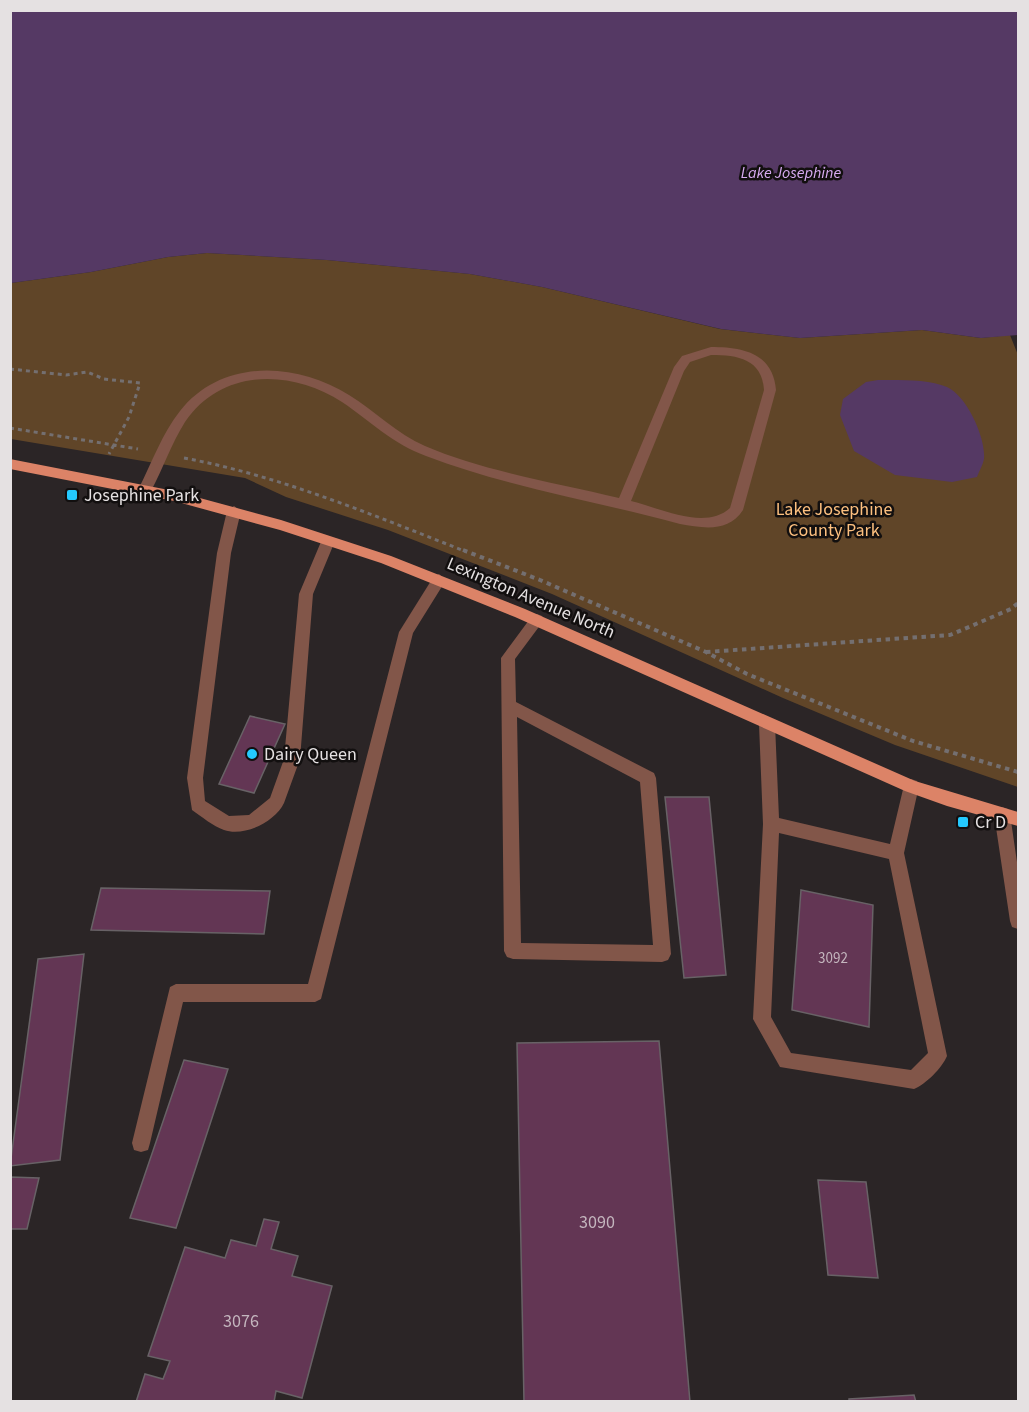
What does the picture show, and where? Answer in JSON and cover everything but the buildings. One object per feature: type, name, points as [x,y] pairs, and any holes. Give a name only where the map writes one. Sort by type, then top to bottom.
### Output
[{"type":"main road","name":"Lexington Avenue North","points":[[10,464],[146,488],[234,511],[439,580],[537,620],[910,786],[1018,819]]},
{"type":"lane","points":[[146,488],[184,413],[210,389],[224,381],[265,372],[300,378],[325,387],[345,399],[391,434],[432,454],[503,474],[706,524],[720,524],[736,510],[770,390],[772,380],[764,366],[751,357],[733,352],[703,353],[686,360],[678,370],[624,503]]},
{"type":"lane","points":[[234,511],[224,553],[195,778],[198,805],[227,824],[252,822],[276,803],[292,759],[306,594],[328,541]]},
{"type":"lane","points":[[141,1143],[176,993],[315,993],[406,632],[439,580]]},
{"type":"lane","points":[[508,705],[648,778],[662,954],[513,951],[508,705],[508,658],[537,620]]},
{"type":"lane","points":[[767,724],[771,824],[762,1019],[786,1061],[914,1080],[938,1056],[896,853],[910,786]]},
{"type":"lane","points":[[1002,814],[1018,921]]},
{"type":"lane","points":[[771,824],[896,853]]},
{"type":"path","points":[[10,369],[66,375],[87,372],[104,379],[140,383],[129,417],[108,454]]},
{"type":"path","points":[[10,428],[232,467],[379,518],[540,580],[706,652],[747,674],[913,741],[1018,772]]},
{"type":"path","points":[[706,652],[950,635],[1011,609],[1018,603]]},
{"type":"green space","name":"Lake Josephine County Park","points":[[207,253],[327,260],[470,274],[542,287],[720,329],[800,338],[922,330],[981,338],[1010,335],[1018,355],[1018,787],[895,745],[783,698],[552,594],[388,530],[286,497],[245,478],[11,439],[11,283],[91,272],[168,257]]},
{"type":"water","name":"Lake Josephine","points":[[10,11],[1018,11],[1018,335],[981,338],[922,330],[800,338],[721,329],[542,287],[470,274],[327,260],[207,253],[168,257],[91,272],[11,283]]},
{"type":"water","points":[[913,380],[940,384],[962,399],[974,418],[984,450],[983,464],[977,477],[952,482],[895,475],[854,451],[840,415],[843,399],[866,382]]},
{"type":"place","name":"Josephine Park","points":[[72,495]]},
{"type":"place","name":"Dairy Queen","points":[[252,754]]},
{"type":"place","name":"Cr D","points":[[963,822]]}]
